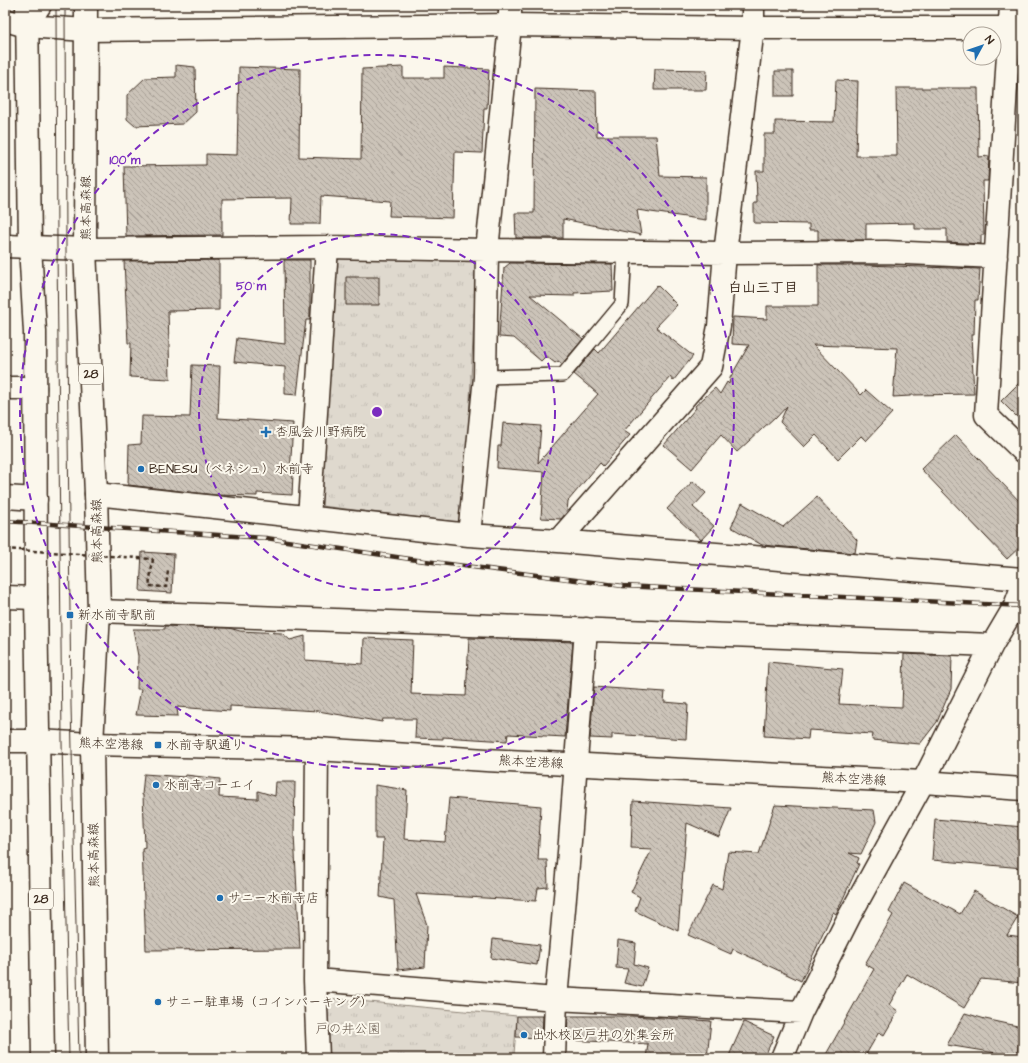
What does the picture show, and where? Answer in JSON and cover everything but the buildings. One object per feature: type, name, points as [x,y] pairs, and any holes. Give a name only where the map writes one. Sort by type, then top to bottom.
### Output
[{"type":"street","points":[[5,20],[26,15],[40,5]]},
{"type":"street","name":"熊本高森線","points":[[86,5],[85,249],[96,494],[99,611],[92,744],[97,1058]]},
{"type":"street","points":[[558,541],[711,366],[719,326],[725,252],[753,28],[753,5]]},
{"type":"street","points":[[1011,5],[1016,28],[996,257],[986,415],[1023,451]]},
{"type":"street","points":[[26,15],[86,30],[510,15],[753,28],[1016,28]]},
{"type":"street","name":"28","points":[[26,15],[30,246],[35,332],[36,598],[43,1058]]},
{"type":"street","points":[[470,535],[486,377],[487,250],[510,15]]},
{"type":"street","points":[[5,246],[85,249],[327,247],[487,250],[886,252],[996,257]]},
{"type":"street","points":[[309,518],[327,247]]},
{"type":"street","points":[[5,388],[35,388]]},
{"type":"street","points":[[96,494],[470,535],[1023,579]]},
{"type":"street","points":[[5,497],[36,499]]},
{"type":"street","points":[[782,1058],[801,1012],[850,917],[923,782],[992,645],[1015,606],[1023,585]]},
{"type":"street","points":[[5,596],[36,598]]},
{"type":"street","points":[[99,611],[992,645]]},
{"type":"street","points":[[554,1058],[556,999],[586,629]]},
{"type":"street","name":"熊本空港線","points":[[5,741],[317,749],[923,782],[1023,789]]},
{"type":"street","points":[[317,749],[315,980],[318,1058]]},
{"type":"street","points":[[315,980],[556,999],[801,1012]]},
{"type":"lane","points":[[486,377],[563,375],[622,304],[625,251]]},
{"type":"path","points":[[5,549],[153,559],[149,586],[166,586],[168,572]]},
{"type":"green space","points":[[336,254],[477,257],[464,523],[321,506]]},
{"type":"green space","name":"戸の井公園","points":[[316,997],[517,1016],[514,1054],[531,1058],[318,1058]]},
{"type":"tram line","points":[[56,5],[62,742],[69,1058]]},
{"type":"tram line","points":[[65,5],[71,705],[79,1058]]},
{"type":"railway","points":[[5,521],[266,538],[417,560],[623,586],[1023,606]]},
{"type":"place","name":"杏風会川野病院","points":[[266,432]]},
{"type":"place","name":"BENESU（ベネシュ）水前寺","points":[[141,469]]},
{"type":"place","name":"新水前寺駅前","points":[[70,615]]},
{"type":"place","name":"水前寺駅通り","points":[[158,745]]},
{"type":"place","name":"水前寺コーエイ","points":[[156,785]]},
{"type":"place","name":"サニー水前寺店","points":[[220,898]]},
{"type":"place","name":"サニー駐車場（コインパーキング）","points":[[158,1002]]},
{"type":"place","name":"出水校区戸井の外集会所","points":[[524,1035]]},
{"type":"district","name":"白山三丁目","points":[[763,288]]}]
